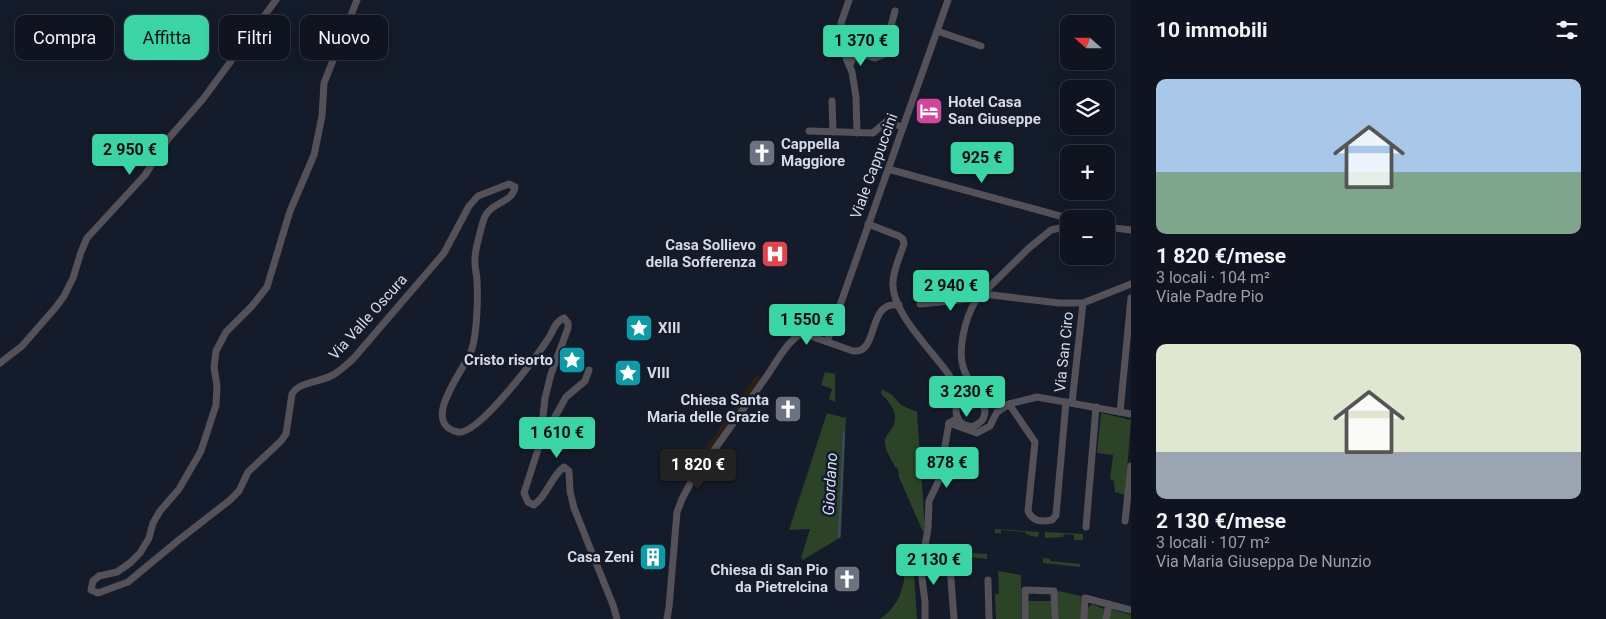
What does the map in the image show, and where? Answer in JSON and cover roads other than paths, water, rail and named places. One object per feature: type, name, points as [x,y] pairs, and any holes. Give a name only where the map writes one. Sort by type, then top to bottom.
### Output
[{"type":"street","points":[[0,363],[22,346],[56,307],[73,278],[87,238],[145,175],[168,139],[203,100],[276,0]]},
{"type":"street","name":"Via Valle Oscura","points":[[357,0],[324,83],[322,116],[314,155],[290,211],[267,287],[252,306],[226,332],[216,351],[214,367],[217,386],[216,406],[201,451],[179,489],[160,511],[153,523],[149,538],[140,553],[117,572],[98,576],[93,581],[91,590],[98,593],[128,582],[230,500],[239,491],[248,472],[286,434],[292,394],[295,388],[329,377],[353,358],[444,253],[468,206],[478,196],[509,184],[515,187],[512,195],[488,212],[484,220],[474,261],[478,298],[472,349],[450,390],[442,415],[446,426],[456,432],[462,433],[475,426],[490,412],[525,371],[549,338],[558,321],[564,318],[568,323],[568,328],[551,374],[545,398],[540,443],[524,493],[526,500],[534,505],[543,497],[559,470],[564,467],[570,471],[570,491],[574,508],[617,619]]},
{"type":"street","points":[[849,0],[842,23],[847,45],[846,58],[852,72],[856,97],[857,132]]},
{"type":"street","name":"Viale Cappuccini","points":[[827,342],[948,0]]},
{"type":"street","points":[[849,65],[852,63],[852,57],[858,52],[875,58],[883,55],[895,11]]},
{"type":"street","points":[[937,31],[981,46]]},
{"type":"street","points":[[832,101],[833,132]]},
{"type":"street","points":[[809,131],[873,133],[886,122],[903,127]]},
{"type":"street","points":[[888,168],[1060,216]]},
{"type":"street","points":[[868,224],[903,239],[904,244],[893,280],[898,305],[914,332],[950,376],[956,390],[958,418],[964,424],[972,426],[981,422],[985,410],[977,391],[964,371],[961,354],[971,308],[1029,248],[1051,230],[1060,228]]},
{"type":"street","points":[[1115,228],[1131,230]]},
{"type":"street","points":[[920,304],[981,296],[1083,304],[1131,284]]},
{"type":"street","points":[[1120,412],[1131,298]]},
{"type":"street","name":"Via San Ciro","points":[[1009,404],[1035,442],[1028,511],[1036,520],[1052,520],[1056,515],[1083,304]]},
{"type":"street","points":[[667,619],[677,512],[682,499],[690,484],[790,342],[802,333],[853,351],[862,350],[868,342],[883,308],[888,305],[898,305]]},
{"type":"street","points":[[540,443],[566,397],[585,382],[589,370]]},
{"type":"street","points":[[949,423],[977,433],[990,426],[997,412],[1009,404],[1038,396],[1131,414]]},
{"type":"street","points":[[1086,527],[1096,407]]},
{"type":"street","points":[[949,423],[958,418]]},
{"type":"street","points":[[925,619],[921,570],[928,528],[929,501],[939,480],[949,423]]},
{"type":"street","points":[[1125,521],[1131,466]]},
{"type":"street","points":[[924,550],[949,553],[954,619]]},
{"type":"street","points":[[988,580],[989,619]]},
{"type":"street","points":[[1025,619],[1025,590],[1054,591],[1055,619]]},
{"type":"street","points":[[1084,619],[1084,598],[1131,610]]},
{"type":"street","points":[[1106,619],[1110,604]]},
{"type":"waterway","name":"Giordano","points":[[839,537],[844,432]]},
{"type":"place","name":"Hotel Casa San Giuseppe","points":[[929,111]]},
{"type":"place","name":"Cappella Maggiore","points":[[762,153]]},
{"type":"place","name":"Casa Sollievo della Sofferenza","points":[[775,254]]},
{"type":"place","name":"XIII","points":[[639,328]]},
{"type":"place","name":"Cristo risorto","points":[[572,360]]},
{"type":"place","name":"VIII","points":[[628,373]]},
{"type":"place","name":"Chiesa Santa Maria delle Grazie","points":[[788,409]]},
{"type":"place","name":"Casa Zeni","points":[[653,557]]},
{"type":"place","name":"Chiesa di San Pio da Pietrelcina","points":[[847,579]]}]
